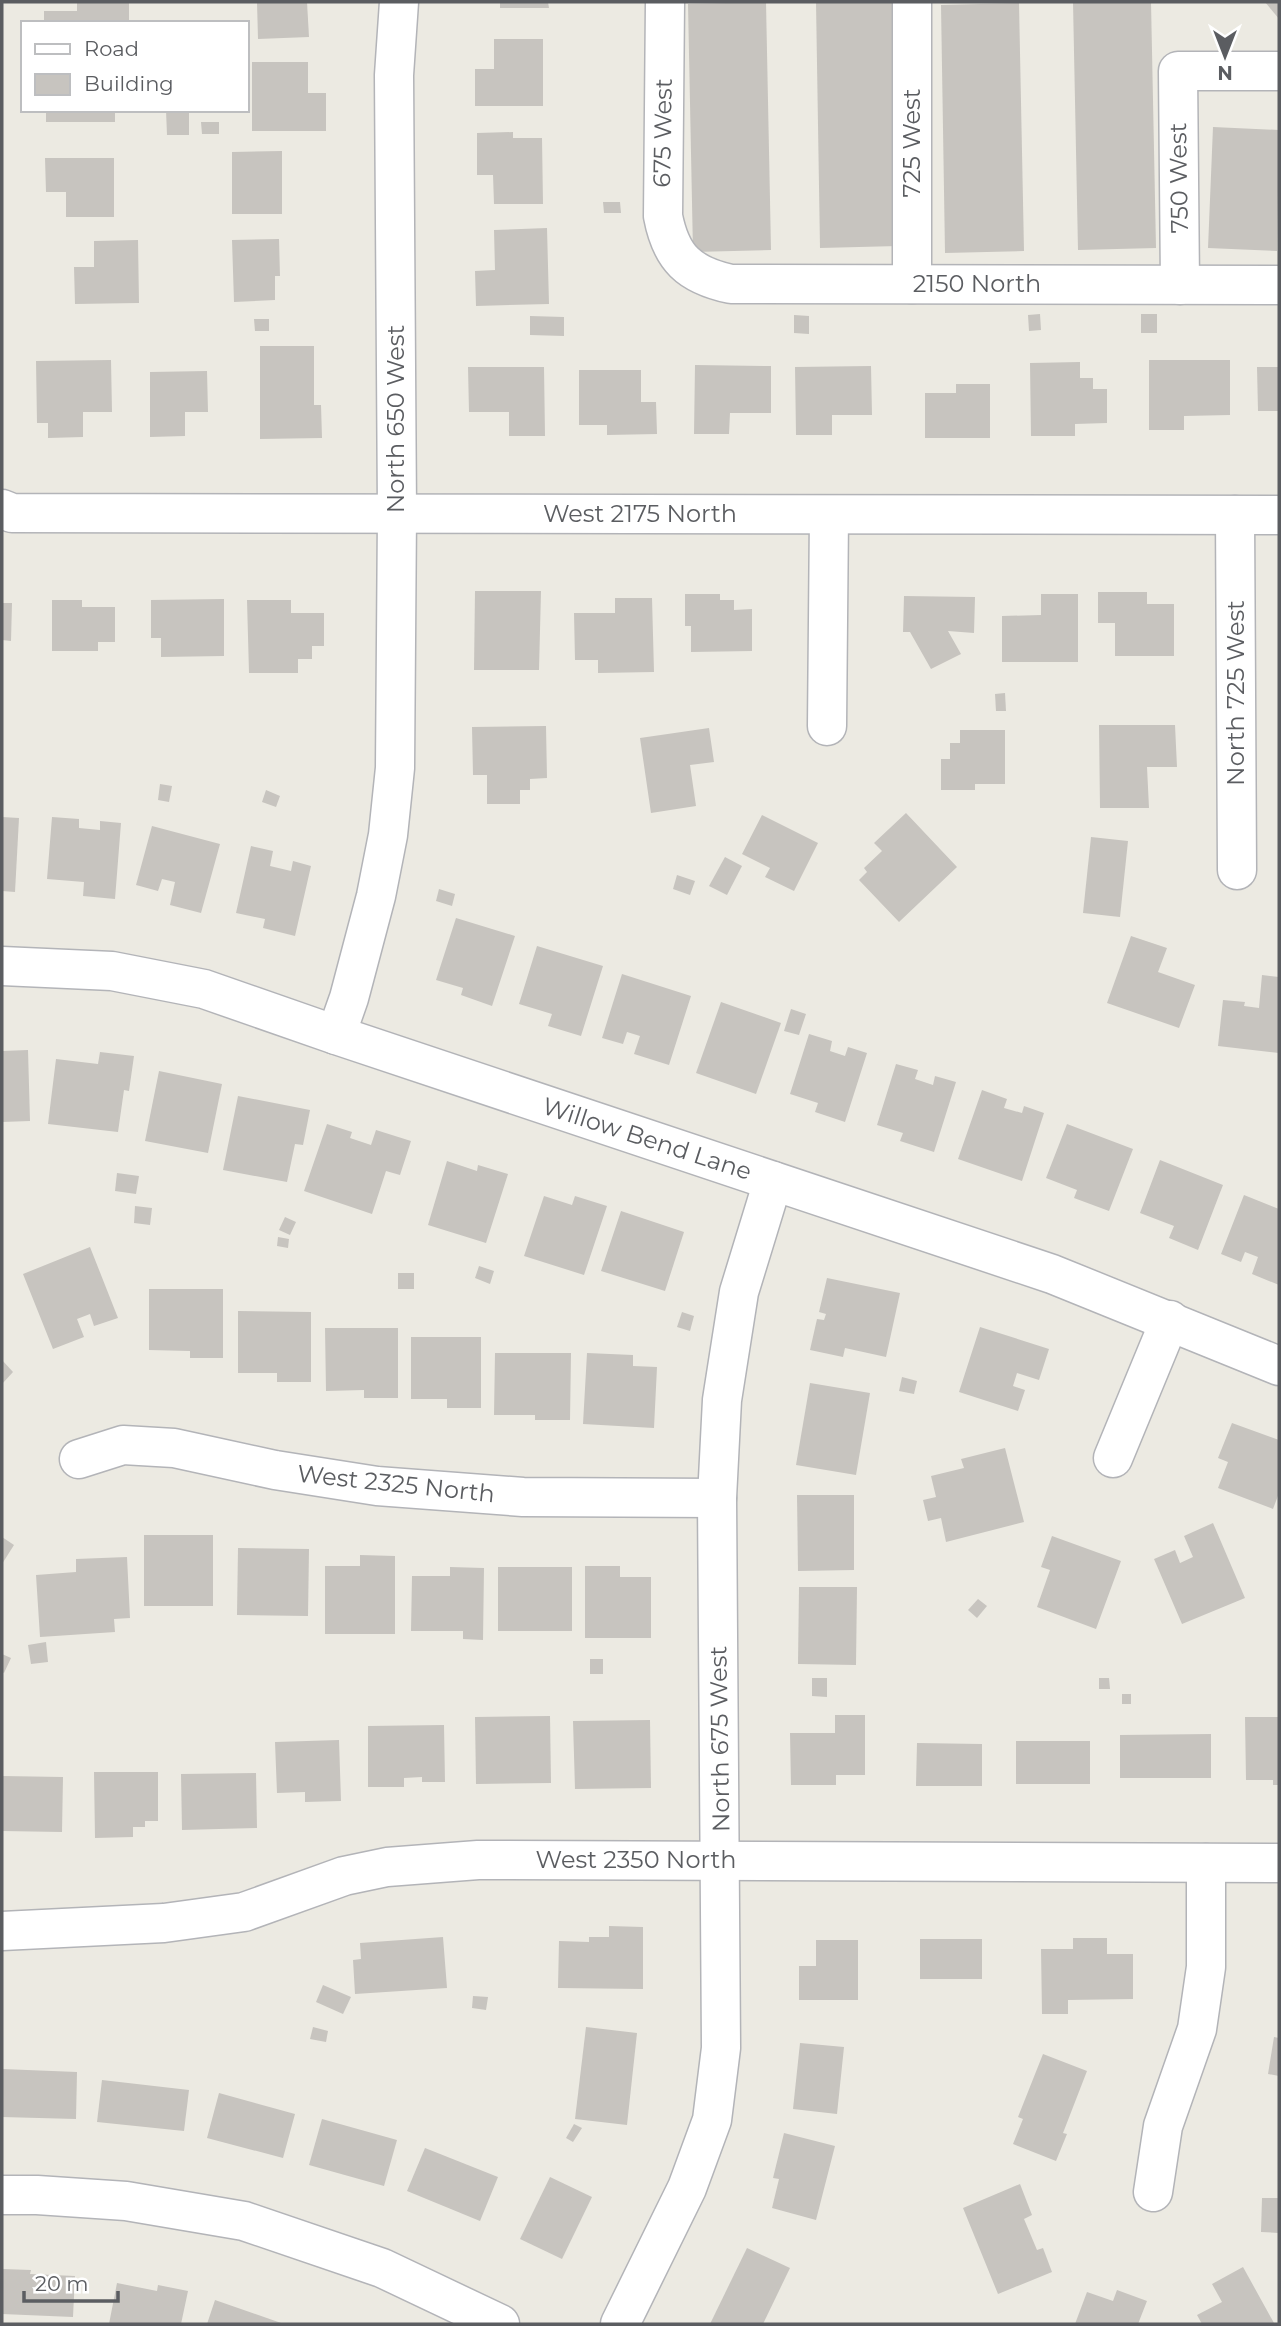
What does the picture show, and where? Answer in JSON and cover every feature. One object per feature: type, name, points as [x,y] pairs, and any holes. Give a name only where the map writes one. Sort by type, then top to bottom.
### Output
[{"type":"street","name":"North 650 West","points":[[336,1035],[349,998],[376,896],[388,835],[395,768],[397,513],[394,75],[399,2]]},
{"type":"street","name":"675 West","points":[[665,2],[663,216],[666,232],[681,261]]},
{"type":"street","name":"725 West","points":[[912,2],[912,284]]},
{"type":"street","name":"750 West","points":[[1180,285],[1178,71],[1279,71]]},
{"type":"street","name":"2150 North","points":[[681,261],[692,271],[713,281],[731,284],[1279,285]]},
{"type":"street","name":"West 2175 North","points":[[2,509],[12,513],[1279,515]]},
{"type":"street","points":[[827,726],[829,515]]},
{"type":"street","name":"North 725 West","points":[[1235,515],[1237,870]]},
{"type":"street","name":"Willow Bend Lane","points":[[2,966],[112,971],[204,989],[1052,1274],[1279,1366]]},
{"type":"street","name":"North 675 West","points":[[620,2324],[687,2188],[712,2120],[721,2048],[722,1860],[717,1498],[722,1400],[739,1292],[773,1181]]},
{"type":"street","points":[[1113,1458],[1170,1320]]},
{"type":"street","name":"West 2325 North","points":[[79,1459],[123,1445],[174,1448],[275,1470],[377,1486],[523,1497],[717,1498]]},
{"type":"street","name":"West 2350 North","points":[[2,1931],[164,1923],[244,1912],[344,1876],[387,1867],[478,1860],[1279,1863]]},
{"type":"street","points":[[1153,2192],[1163,2126],[1197,2029],[1206,1967],[1206,1863]]},
{"type":"street","points":[[2,2195],[37,2194],[127,2201],[244,2221],[382,2268],[500,2324]]},
{"type":"building","points":[[77,2],[129,2],[129,21],[44,21],[44,11],[77,11]]},
{"type":"building","points":[[257,2],[307,2],[309,37],[258,39]]},
{"type":"building","points":[[500,2],[548,2],[549,8],[500,8]]},
{"type":"building","points":[[766,2],[771,250],[693,252],[688,4]]},
{"type":"building","points":[[816,2],[894,2],[898,246],[820,248]]},
{"type":"building","points":[[1073,2],[1151,2],[1156,248],[1078,250]]},
{"type":"building","points":[[1265,2],[1279,2],[1279,19]]},
{"type":"building","points":[[1019,3],[1024,251],[945,253],[941,5]]},
{"type":"building","points":[[494,39],[543,39],[543,106],[475,106],[475,69],[494,69]]},
{"type":"building","points":[[252,62],[308,62],[308,93],[326,93],[326,131],[252,131]]},
{"type":"building","points":[[46,112],[115,112],[115,122],[46,122]]},
{"type":"building","points":[[166,112],[189,112],[189,135],[167,135]]},
{"type":"building","points":[[201,122],[219,122],[219,134],[202,134]]},
{"type":"building","points":[[1213,127],[1279,130],[1277,251],[1208,248]]},
{"type":"building","points":[[513,132],[513,138],[542,138],[543,204],[494,204],[493,175],[477,175],[477,133]]},
{"type":"building","points":[[282,151],[282,214],[232,214],[232,152]]},
{"type":"building","points":[[45,158],[114,158],[114,217],[66,217],[66,192],[46,192]]},
{"type":"building","points":[[603,202],[620,202],[621,213],[604,213]]},
{"type":"building","points":[[547,228],[549,304],[476,306],[475,271],[495,270],[494,230]]},
{"type":"building","points":[[279,239],[280,276],[275,276],[275,300],[234,302],[232,240]]},
{"type":"building","points":[[138,240],[139,303],[75,304],[74,267],[94,267],[94,241]]},
{"type":"building","points":[[1040,314],[1041,330],[1029,331],[1028,315]]},
{"type":"building","points":[[1141,314],[1157,314],[1157,333],[1141,333]]},
{"type":"building","points":[[794,315],[809,316],[809,334],[794,333]]},
{"type":"building","points":[[530,316],[564,317],[564,336],[530,335]]},
{"type":"building","points":[[254,319],[269,319],[269,331],[255,331]]},
{"type":"building","points":[[260,346],[314,346],[314,405],[321,405],[322,438],[260,439]]},
{"type":"building","points":[[111,360],[112,412],[83,412],[83,437],[48,438],[48,423],[37,423],[36,361]]},
{"type":"building","points":[[1149,360],[1230,360],[1230,415],[1184,416],[1184,430],[1149,430]]},
{"type":"building","points":[[1080,362],[1080,378],[1093,378],[1093,389],[1107,389],[1107,423],[1075,424],[1075,436],[1031,436],[1030,363]]},
{"type":"building","points":[[695,365],[771,366],[771,413],[730,413],[729,434],[694,434]]},
{"type":"building","points":[[871,366],[872,415],[832,415],[832,435],[796,435],[795,367]]},
{"type":"building","points":[[468,367],[544,367],[545,436],[509,436],[509,412],[469,412]]},
{"type":"building","points":[[1257,367],[1279,367],[1279,411],[1258,411]]},
{"type":"building","points":[[579,370],[641,370],[641,402],[656,402],[657,434],[607,435],[607,425],[579,425]]},
{"type":"building","points":[[207,371],[208,412],[185,412],[185,436],[150,437],[150,372]]},
{"type":"building","points":[[956,384],[990,384],[990,438],[925,438],[925,393],[956,393]]},
{"type":"building","points":[[475,591],[541,591],[539,670],[474,670]]},
{"type":"building","points":[[1098,592],[1147,592],[1147,604],[1174,604],[1174,656],[1115,656],[1115,623],[1098,623]]},
{"type":"building","points":[[685,594],[720,594],[720,600],[734,600],[734,610],[752,609],[752,651],[691,652],[691,626],[685,626]]},
{"type":"building","points":[[1041,594],[1078,594],[1078,662],[1002,662],[1002,616],[1041,615]]},
{"type":"building","points":[[904,596],[975,597],[974,633],[948,631],[961,654],[931,669],[910,632],[903,632]]},
{"type":"building","points":[[615,598],[652,598],[654,672],[598,673],[598,660],[575,660],[574,613],[615,613]]},
{"type":"building","points":[[224,599],[224,656],[161,657],[161,638],[151,638],[151,600]]},
{"type":"building","points":[[52,600],[82,600],[82,607],[115,607],[115,642],[98,642],[98,651],[52,651]]},
{"type":"building","points":[[247,600],[291,600],[291,613],[324,613],[324,646],[312,646],[312,659],[298,659],[298,673],[249,673]]},
{"type":"building","points":[[2,603],[12,603],[11,641],[2,640]]},
{"type":"building","points":[[1005,693],[1006,711],[996,711],[995,694]]},
{"type":"building","points":[[1099,725],[1175,725],[1177,767],[1147,767],[1149,808],[1100,808]]},
{"type":"building","points":[[546,726],[547,778],[530,779],[530,790],[520,790],[520,804],[487,804],[487,775],[473,775],[472,727]]},
{"type":"building","points":[[709,728],[714,762],[690,765],[696,806],[651,813],[640,738]]},
{"type":"building","points":[[960,730],[1005,730],[1005,784],[975,784],[975,790],[941,790],[941,759],[950,759],[950,743],[960,743]]},
{"type":"building","points":[[160,784],[172,786],[169,802],[158,800]]},
{"type":"building","points":[[266,790],[280,796],[276,807],[262,802]]},
{"type":"building","points":[[906,813],[957,867],[899,922],[859,880],[867,872],[864,868],[882,851],[874,843]]},
{"type":"building","points":[[762,815],[818,843],[794,891],[765,877],[770,868],[742,854]]},
{"type":"building","points":[[2,817],[19,818],[15,892],[2,891]]},
{"type":"building","points":[[52,817],[79,819],[79,828],[100,830],[100,821],[121,823],[115,899],[83,896],[84,882],[47,879]]},
{"type":"building","points":[[152,826],[220,844],[201,913],[170,905],[175,882],[162,879],[158,891],[136,885]]},
{"type":"building","points":[[1091,837],[1128,841],[1120,917],[1083,913]]},
{"type":"building","points":[[251,846],[273,851],[270,866],[291,871],[293,861],[311,866],[295,936],[263,928],[265,919],[236,913]]},
{"type":"building","points":[[725,857],[742,866],[727,895],[709,886]]},
{"type":"building","points":[[677,875],[695,881],[690,895],[673,889]]},
{"type":"building","points":[[439,889],[455,894],[452,906],[436,901]]},
{"type":"building","points":[[456,918],[515,936],[492,1006],[461,995],[463,988],[436,980]]},
{"type":"building","points":[[1131,936],[1167,948],[1158,972],[1195,985],[1179,1028],[1107,1003]]},
{"type":"building","points":[[537,946],[603,966],[581,1036],[548,1026],[552,1014],[519,1004]]},
{"type":"building","points":[[622,974],[691,996],[669,1065],[634,1054],[640,1036],[627,1032],[623,1044],[602,1038]]},
{"type":"building","points":[[1262,975],[1279,977],[1279,1053],[1218,1046],[1223,1000],[1245,1002],[1244,1006],[1259,1008]]},
{"type":"building","points":[[721,1002],[781,1023],[756,1094],[696,1073]]},
{"type":"building","points":[[791,1009],[806,1014],[799,1035],[784,1031]]},
{"type":"building","points":[[809,1034],[832,1041],[830,1051],[845,1056],[848,1047],[867,1053],[845,1122],[815,1112],[818,1103],[790,1094]]},
{"type":"building","points":[[28,1050],[30,1121],[2,1122],[2,1051]]},
{"type":"building","points":[[100,1052],[134,1056],[129,1091],[124,1090],[118,1132],[48,1124],[56,1059],[98,1064]]},
{"type":"building","points":[[896,1064],[918,1070],[915,1079],[933,1085],[935,1076],[956,1082],[934,1152],[900,1141],[903,1133],[877,1125]]},
{"type":"building","points":[[159,1071],[222,1084],[208,1153],[145,1141]]},
{"type":"building","points":[[982,1090],[1007,1099],[1004,1108],[1022,1113],[1024,1106],[1044,1113],[1022,1181],[958,1159]]},
{"type":"building","points":[[238,1096],[310,1110],[303,1145],[295,1144],[287,1182],[223,1170]]},
{"type":"building","points":[[327,1124],[352,1132],[350,1138],[371,1145],[376,1130],[411,1141],[400,1175],[386,1171],[372,1214],[304,1191]]},
{"type":"building","points":[[1067,1124],[1133,1149],[1109,1211],[1074,1198],[1077,1190],[1046,1178]]},
{"type":"building","points":[[1160,1160],[1223,1185],[1198,1250],[1169,1238],[1174,1226],[1140,1213]]},
{"type":"building","points":[[447,1161],[477,1171],[478,1165],[508,1174],[486,1243],[428,1225]]},
{"type":"building","points":[[117,1173],[139,1176],[136,1194],[115,1191]]},
{"type":"building","points":[[1244,1195],[1279,1209],[1279,1285],[1252,1274],[1258,1257],[1245,1252],[1241,1262],[1221,1254]]},
{"type":"building","points":[[544,1196],[572,1205],[575,1196],[607,1206],[584,1275],[524,1256]]},
{"type":"building","points":[[135,1206],[152,1208],[150,1225],[134,1223]]},
{"type":"building","points":[[621,1211],[684,1232],[665,1291],[601,1271]]},
{"type":"building","points":[[285,1217],[296,1222],[290,1235],[279,1230]]},
{"type":"building","points":[[278,1237],[289,1239],[288,1248],[277,1246]]},
{"type":"building","points":[[90,1247],[118,1318],[94,1326],[90,1314],[77,1319],[84,1337],[53,1349],[23,1274]]},
{"type":"building","points":[[479,1266],[494,1271],[490,1284],[475,1278]]},
{"type":"building","points":[[398,1273],[414,1273],[414,1289],[398,1289]]},
{"type":"building","points":[[827,1278],[900,1293],[886,1357],[845,1348],[843,1357],[810,1350],[817,1319],[824,1320],[826,1314],[819,1312]]},
{"type":"building","points":[[149,1289],[223,1289],[223,1358],[190,1358],[190,1351],[149,1350]]},
{"type":"building","points":[[238,1311],[311,1312],[311,1382],[277,1382],[277,1373],[238,1373]]},
{"type":"building","points":[[682,1312],[694,1316],[690,1331],[677,1327]]},
{"type":"building","points":[[980,1327],[1049,1349],[1039,1380],[1017,1373],[1013,1386],[1025,1390],[1018,1411],[959,1392]]},
{"type":"building","points":[[325,1328],[398,1328],[398,1398],[364,1398],[364,1390],[326,1391]]},
{"type":"building","points":[[411,1337],[481,1337],[481,1408],[447,1408],[447,1399],[411,1399]]},
{"type":"building","points":[[495,1353],[571,1353],[570,1420],[535,1420],[535,1415],[494,1415]]},
{"type":"building","points":[[587,1353],[633,1355],[633,1366],[657,1367],[654,1428],[583,1424]]},
{"type":"building","points":[[2,1360],[13,1372],[2,1384]]},
{"type":"building","points":[[902,1377],[917,1381],[914,1394],[899,1391]]},
{"type":"building","points":[[810,1383],[870,1393],[856,1475],[796,1465]]},
{"type":"building","points":[[1232,1423],[1279,1440],[1279,1493],[1273,1509],[1218,1488],[1228,1462],[1218,1458]]},
{"type":"building","points":[[1005,1448],[1024,1522],[946,1542],[941,1518],[928,1521],[923,1500],[936,1497],[931,1476],[964,1468],[961,1459]]},
{"type":"building","points":[[797,1495],[854,1495],[854,1570],[798,1571]]},
{"type":"building","points":[[1213,1523],[1245,1598],[1182,1624],[1154,1559],[1175,1550],[1180,1563],[1193,1557],[1184,1536]]},
{"type":"building","points":[[144,1535],[213,1535],[213,1606],[144,1606]]},
{"type":"building","points":[[1052,1536],[1121,1561],[1096,1629],[1037,1607],[1050,1570],[1041,1567]]},
{"type":"building","points":[[2,1537],[14,1545],[2,1564]]},
{"type":"building","points":[[238,1548],[309,1549],[308,1616],[237,1615]]},
{"type":"building","points":[[360,1555],[395,1556],[395,1634],[325,1634],[325,1566],[360,1566]]},
{"type":"building","points":[[127,1557],[130,1618],[114,1619],[115,1632],[40,1637],[36,1575],[76,1572],[76,1559]]},
{"type":"building","points":[[585,1566],[620,1566],[620,1577],[651,1577],[651,1638],[585,1638]]},
{"type":"building","points":[[450,1567],[484,1568],[483,1640],[463,1639],[463,1631],[411,1631],[412,1576],[450,1576]]},
{"type":"building","points":[[498,1567],[572,1567],[572,1631],[498,1631]]},
{"type":"building","points":[[799,1587],[857,1587],[856,1665],[798,1664]]},
{"type":"building","points":[[978,1599],[987,1606],[977,1618],[968,1610]]},
{"type":"building","points":[[46,1642],[48,1662],[31,1664],[28,1645]]},
{"type":"building","points":[[2,1654],[11,1658],[4,1673],[2,1672]]},
{"type":"building","points":[[590,1659],[603,1659],[603,1674],[590,1674]]},
{"type":"building","points":[[812,1678],[827,1678],[827,1697],[812,1696]]},
{"type":"building","points":[[1099,1678],[1109,1678],[1110,1689],[1099,1689]]},
{"type":"building","points":[[1122,1694],[1131,1694],[1131,1704],[1122,1704]]},
{"type":"building","points":[[835,1715],[865,1715],[865,1775],[836,1775],[836,1785],[791,1785],[790,1733],[835,1733]]},
{"type":"building","points":[[550,1716],[551,1783],[476,1784],[475,1717]]},
{"type":"building","points":[[1245,1717],[1279,1717],[1279,1785],[1273,1785],[1273,1780],[1246,1780]]},
{"type":"building","points":[[650,1720],[651,1788],[575,1789],[573,1721]]},
{"type":"building","points":[[444,1725],[445,1782],[422,1782],[422,1777],[404,1778],[404,1787],[368,1787],[368,1726]]},
{"type":"building","points":[[1211,1734],[1211,1778],[1120,1778],[1120,1735]]},
{"type":"building","points":[[339,1740],[341,1801],[305,1802],[305,1792],[277,1793],[275,1742]]},
{"type":"building","points":[[1016,1741],[1090,1741],[1090,1784],[1016,1784]]},
{"type":"building","points":[[917,1743],[982,1744],[982,1786],[916,1786]]},
{"type":"building","points":[[94,1772],[158,1772],[158,1821],[145,1821],[145,1827],[133,1827],[133,1837],[95,1838]]},
{"type":"building","points":[[256,1773],[257,1828],[182,1830],[181,1774]]},
{"type":"building","points":[[2,1776],[63,1777],[62,1832],[2,1831]]},
{"type":"building","points":[[609,1926],[643,1927],[643,1989],[558,1988],[559,1941],[589,1942],[589,1937],[609,1937]]},
{"type":"building","points":[[443,1937],[447,1988],[355,1994],[353,1960],[361,1959],[360,1943]]},
{"type":"building","points":[[1073,1938],[1107,1938],[1107,1954],[1133,1954],[1133,1999],[1068,2000],[1068,2014],[1042,2014],[1041,1949],[1073,1949]]},
{"type":"building","points":[[920,1939],[982,1939],[982,1979],[920,1979]]},
{"type":"building","points":[[816,1940],[858,1940],[858,2000],[799,2000],[799,1966],[816,1966]]},
{"type":"building","points":[[323,1985],[351,1997],[343,2014],[316,2002]]},
{"type":"building","points":[[473,1996],[488,1997],[486,2010],[472,2008]]},
{"type":"building","points":[[313,2027],[328,2031],[326,2042],[310,2039]]},
{"type":"building","points":[[586,2027],[637,2033],[627,2125],[575,2119]]},
{"type":"building","points":[[1274,2037],[1279,2038],[1279,2076],[1268,2074]]},
{"type":"building","points":[[800,2043],[844,2047],[837,2114],[793,2109]]},
{"type":"building","points":[[1043,2054],[1087,2071],[1063,2133],[1067,2134],[1056,2161],[1013,2144],[1023,2119],[1018,2117]]},
{"type":"building","points":[[2,2069],[77,2072],[76,2119],[2,2117]]},
{"type":"building","points":[[102,2080],[189,2090],[184,2131],[97,2122]]},
{"type":"building","points":[[219,2093],[295,2114],[283,2158],[207,2138]]},
{"type":"building","points":[[322,2119],[397,2140],[384,2186],[309,2165]]},
{"type":"building","points":[[574,2124],[582,2128],[573,2142],[566,2138]]},
{"type":"building","points":[[784,2133],[835,2146],[816,2220],[772,2208],[779,2179],[773,2178]]},
{"type":"building","points":[[425,2148],[498,2177],[480,2221],[407,2191]]},
{"type":"building","points":[[550,2177],[592,2197],[562,2259],[520,2239]]},
{"type":"building","points":[[1020,2184],[1032,2215],[1024,2219],[1037,2250],[1043,2248],[1052,2272],[998,2294],[963,2208]]},
{"type":"building","points":[[1262,2198],[1279,2198],[1279,2233],[1261,2232]]},
{"type":"building","points":[[747,2248],[790,2268],[763,2324],[710,2324]]},
{"type":"building","points":[[1243,2267],[1274,2323],[1202,2324],[1197,2315],[1222,2302],[1212,2284]]},
{"type":"building","points":[[3,2269],[31,2270],[30,2274],[75,2276],[73,2317],[2,2314]]},
{"type":"building","points":[[117,2283],[157,2291],[158,2285],[188,2291],[181,2324],[109,2324]]},
{"type":"building","points":[[1117,2290],[1147,2301],[1138,2324],[1075,2324],[1087,2292],[1113,2301]]},
{"type":"building","points":[[215,2300],[284,2324],[207,2324]]}]
